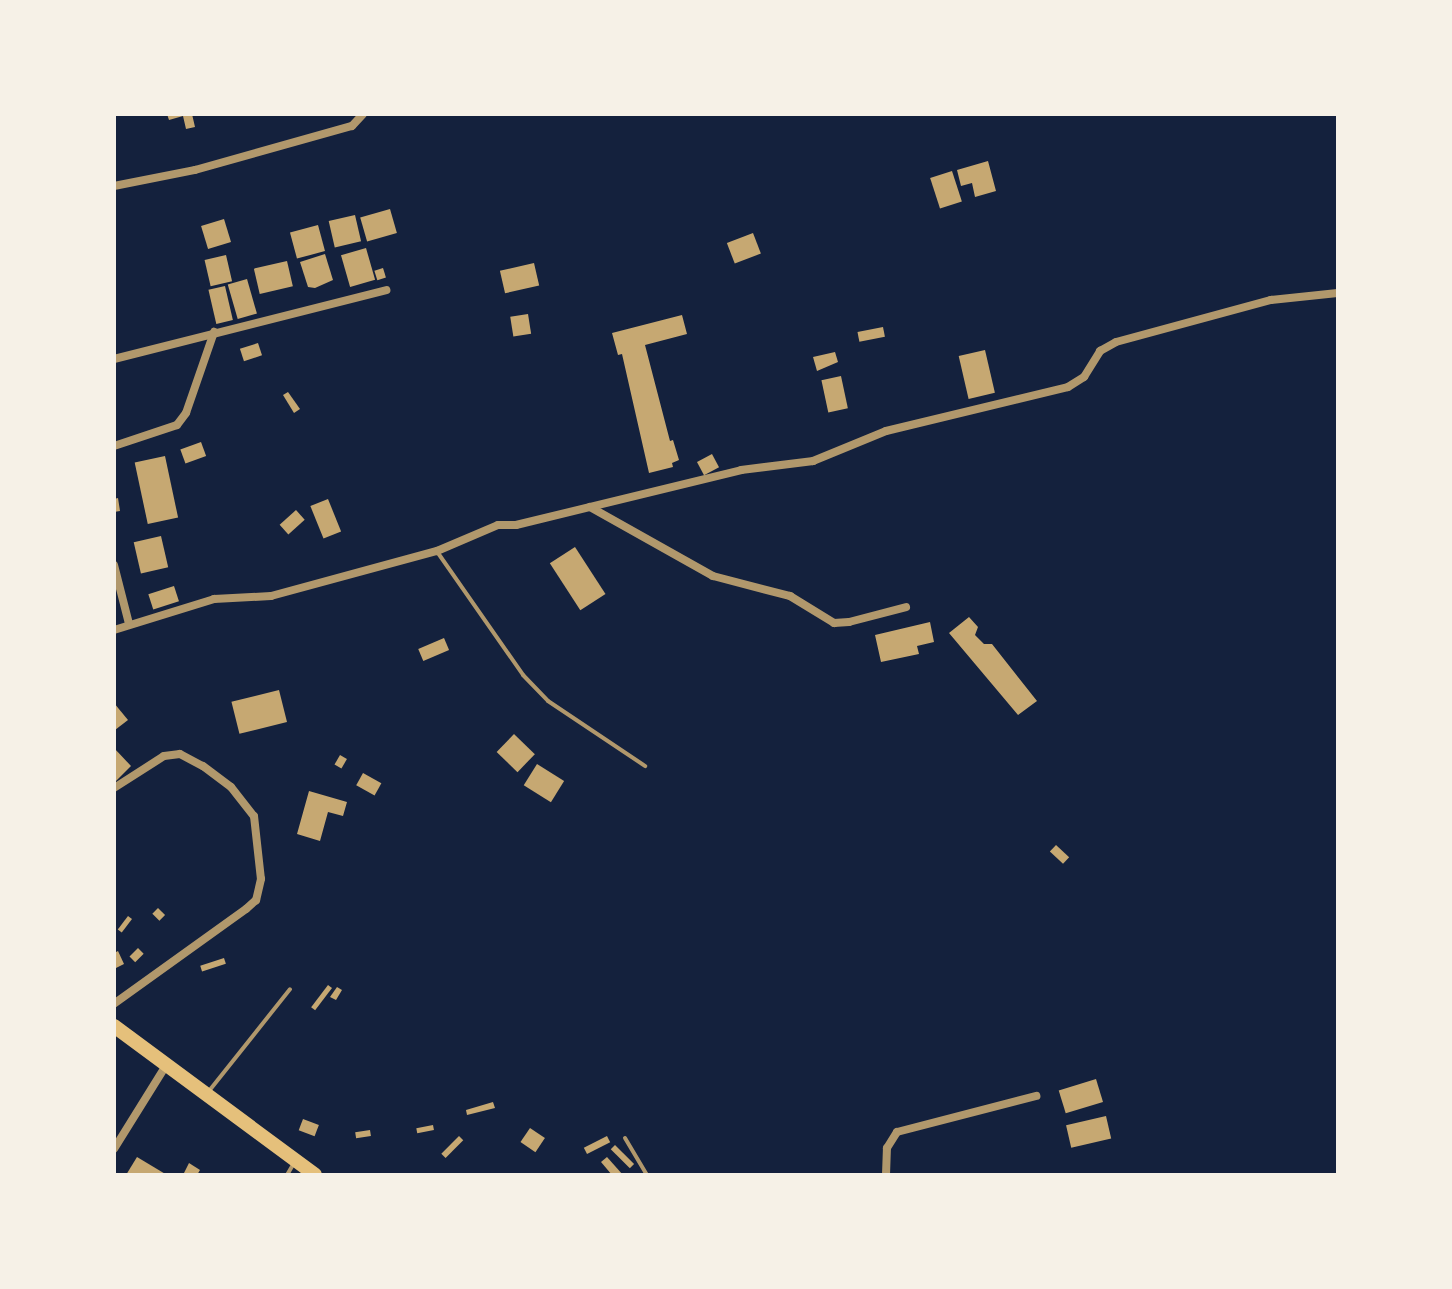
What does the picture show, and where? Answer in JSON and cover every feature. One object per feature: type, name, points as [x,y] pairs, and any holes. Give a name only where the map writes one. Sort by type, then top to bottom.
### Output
[{"type":"highway","points":[[116,1029],[315,1175]]},
{"type":"street","points":[[114,186],[195,170],[352,126],[363,114]]},
{"type":"street","points":[[114,359],[386,290]]},
{"type":"street","points":[[114,630],[214,599],[271,596],[437,551],[498,525],[516,525],[741,470],[813,461],[886,431],[1068,387],[1084,377],[1100,351],[1116,342],[1271,300],[1338,293]]},
{"type":"street","points":[[114,446],[177,425],[186,413],[214,332]]},
{"type":"street","points":[[590,507],[701,571],[790,596],[834,623],[906,607]]},
{"type":"street","points":[[114,565],[129,624]]},
{"type":"street","points":[[114,788],[164,756],[180,754],[203,766],[231,787],[254,816],[261,879],[256,900],[246,909],[114,1004]]},
{"type":"street","points":[[114,1149],[165,1067]]},
{"type":"street","points":[[886,1175],[887,1148],[897,1132],[1036,1096]]},
{"type":"lane","points":[[437,551],[523,675],[548,701],[645,766]]},
{"type":"lane","points":[[205,1096],[290,989]]},
{"type":"lane","points":[[625,1138],[647,1175]]},
{"type":"lane","points":[[287,1175],[295,1161]]},
{"type":"building","points":[[167,114],[192,114],[195,127],[186,129],[183,116],[169,120]]},
{"type":"building","points":[[988,161],[996,191],[975,197],[972,183],[961,186],[957,170]]},
{"type":"building","points":[[952,171],[962,201],[940,209],[930,178]]},
{"type":"building","points":[[390,209],[397,233],[367,242],[360,218]]},
{"type":"building","points":[[355,215],[361,241],[335,247],[329,221]]},
{"type":"building","points":[[224,219],[231,242],[208,249],[201,226]]},
{"type":"building","points":[[318,225],[325,251],[297,259],[290,233]]},
{"type":"building","points":[[753,233],[761,254],[735,264],[727,243]]},
{"type":"building","points":[[366,248],[375,280],[350,287],[341,255]]},
{"type":"building","points":[[325,254],[333,280],[315,288],[308,287],[300,262]]},
{"type":"building","points":[[226,255],[232,281],[211,286],[205,260]]},
{"type":"building","points":[[287,261],[293,286],[260,294],[254,269]]},
{"type":"building","points":[[534,263],[539,285],[505,293],[500,271]]},
{"type":"building","points":[[383,268],[386,278],[377,280],[374,271]]},
{"type":"building","points":[[247,279],[257,314],[238,319],[228,285]]},
{"type":"building","points":[[225,286],[233,320],[216,324],[208,290]]},
{"type":"building","points":[[528,314],[531,334],[513,337],[510,317]]},
{"type":"building","points":[[682,315],[687,334],[645,345],[670,441],[673,440],[679,460],[672,463],[673,467],[649,473],[622,354],[618,355],[612,333]]},
{"type":"building","points":[[883,327],[885,337],[859,342],[857,332]]},
{"type":"building","points":[[258,343],[262,355],[244,361],[240,349]]},
{"type":"building","points":[[985,350],[995,393],[969,399],[959,356]]},
{"type":"building","points":[[835,352],[838,362],[817,371],[813,357]]},
{"type":"building","points":[[841,376],[848,408],[828,412],[821,380]]},
{"type":"building","points":[[288,392],[300,409],[294,413],[283,395]]},
{"type":"building","points":[[201,442],[206,456],[185,464],[180,450]]},
{"type":"building","points":[[712,454],[719,467],[704,475],[697,462]]},
{"type":"building","points":[[165,456],[178,518],[148,524],[135,462]]},
{"type":"building","points":[[118,498],[120,511],[114,512],[114,499]]},
{"type":"building","points":[[328,499],[341,531],[323,539],[310,506]]},
{"type":"building","points":[[296,510],[305,520],[288,534],[280,525]]},
{"type":"building","points":[[161,536],[168,567],[141,573],[134,542]]},
{"type":"building","points":[[575,547],[605,594],[580,610],[550,563]]},
{"type":"building","points":[[174,586],[179,601],[153,610],[148,594]]},
{"type":"building","points":[[969,617],[978,627],[975,635],[984,644],[992,644],[1037,701],[1018,715],[949,633]]},
{"type":"building","points":[[930,622],[934,642],[917,646],[919,654],[881,662],[875,635]]},
{"type":"building","points":[[444,638],[449,650],[423,661],[418,649]]},
{"type":"building","points":[[279,690],[287,722],[239,734],[231,702]]},
{"type":"building","points":[[114,703],[128,720],[115,730],[114,729]]},
{"type":"building","points":[[514,734],[535,754],[517,772],[497,752]]},
{"type":"building","points":[[114,748],[131,766],[114,783]]},
{"type":"building","points":[[340,755],[347,759],[341,769],[334,765]]},
{"type":"building","points":[[537,764],[564,781],[551,802],[524,785]]},
{"type":"building","points":[[363,773],[381,783],[375,795],[356,785]]},
{"type":"building","points":[[309,791],[347,802],[343,816],[328,812],[320,841],[297,834]]},
{"type":"building","points":[[1056,845],[1069,857],[1063,864],[1050,852]]},
{"type":"building","points":[[158,908],[165,915],[159,921],[152,914]]},
{"type":"building","points":[[128,916],[132,919],[122,933],[118,930]]},
{"type":"building","points":[[138,948],[144,954],[135,962],[130,956]]},
{"type":"building","points":[[118,951],[124,964],[114,969],[114,953]]},
{"type":"building","points":[[224,958],[226,964],[202,971],[200,966]]},
{"type":"building","points":[[328,985],[332,988],[315,1010],[311,1007]]},
{"type":"building","points":[[337,987],[342,990],[336,1000],[330,997]]},
{"type":"building","points":[[1096,1079],[1103,1102],[1066,1113],[1059,1090]]},
{"type":"building","points":[[493,1102],[495,1108],[467,1115],[466,1110]]},
{"type":"building","points":[[1106,1116],[1111,1138],[1071,1148],[1066,1125]]},
{"type":"building","points":[[303,1119],[319,1125],[315,1136],[299,1130]]},
{"type":"building","points":[[433,1125],[434,1130],[417,1133],[416,1128]]},
{"type":"building","points":[[530,1128],[545,1138],[535,1152],[520,1142]]},
{"type":"building","points":[[370,1130],[371,1136],[356,1138],[355,1132]]},
{"type":"building","points":[[459,1136],[463,1140],[446,1158],[441,1154]]},
{"type":"building","points":[[607,1136],[610,1142],[587,1154],[584,1148]]},
{"type":"building","points":[[615,1145],[634,1164],[630,1168],[611,1149]]},
{"type":"building","points":[[137,1157],[167,1175],[126,1175]]},
{"type":"building","points":[[607,1157],[623,1175],[612,1175],[601,1162]]},
{"type":"building","points":[[189,1163],[200,1170],[197,1175],[183,1175]]}]
